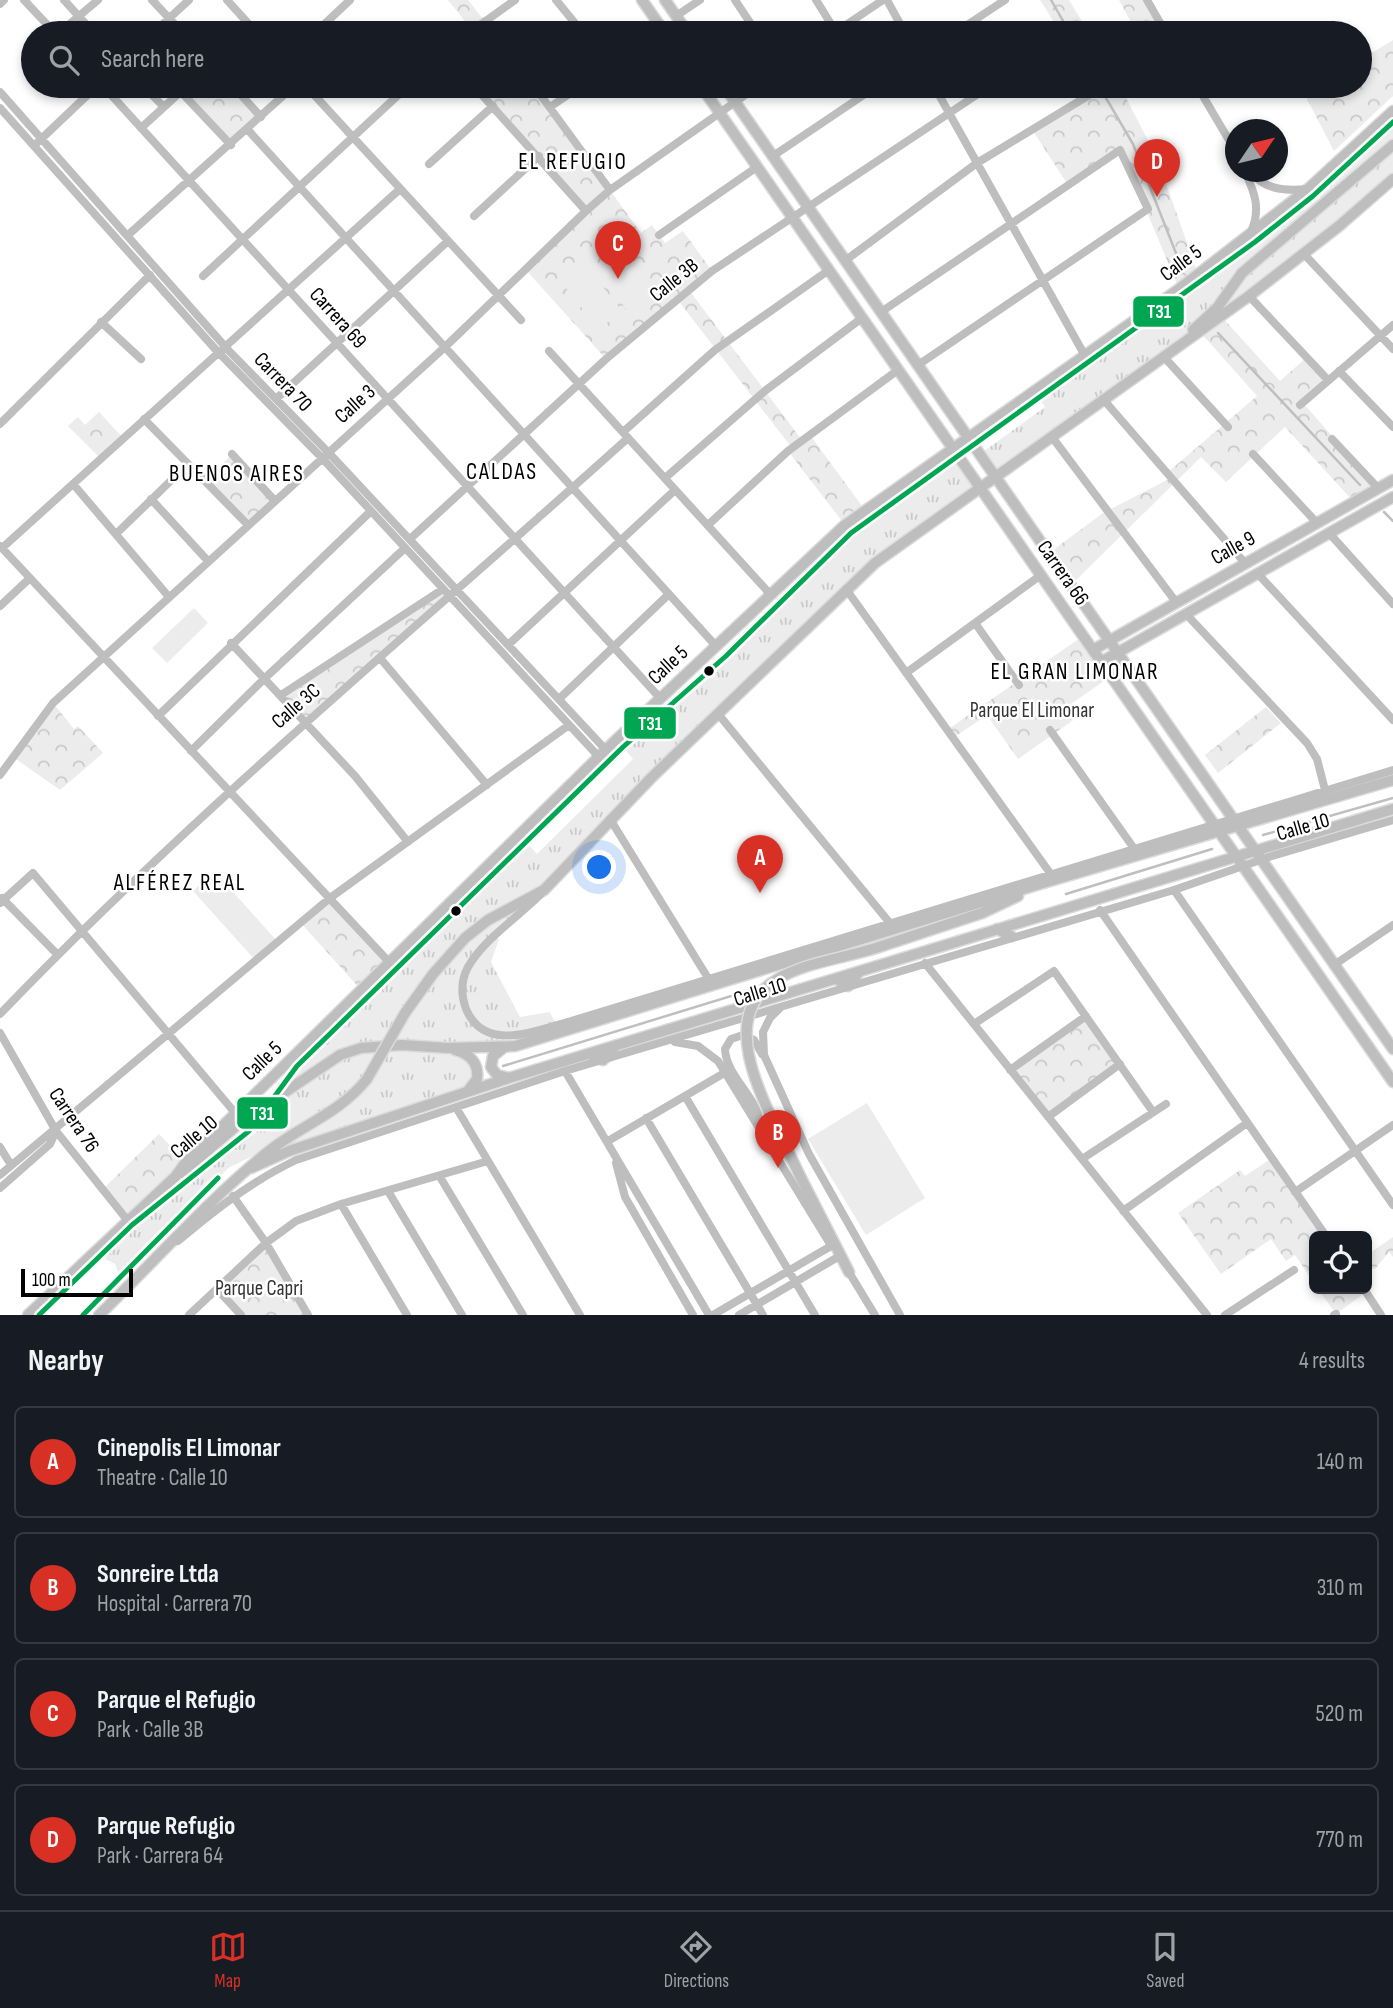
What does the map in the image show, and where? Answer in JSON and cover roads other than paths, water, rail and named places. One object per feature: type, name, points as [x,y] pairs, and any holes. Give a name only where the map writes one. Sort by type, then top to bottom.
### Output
[{"type":"main road","points":[[642,0],[655,21]]},
{"type":"main road","points":[[665,0],[680,21]]},
{"type":"main road","name":"Carrera 66","points":[[709,98],[1393,1082]]},
{"type":"main road","name":"Carrera 66","points":[[733,98],[1393,1049]]},
{"type":"main road","name":"Calle 5","points":[[28,1315],[175,1177],[186,1162],[602,754],[845,525],[1179,289],[1308,189],[1393,111]]},
{"type":"main road","points":[[1037,390],[1180,292],[1311,192],[1393,117]]},
{"type":"main road","points":[[1164,357],[1217,308],[1242,273],[1393,145]]},
{"type":"main road","points":[[99,1315],[251,1168],[283,1141],[342,1106],[368,1079],[413,1002],[451,953],[477,929],[544,890],[610,819],[875,563],[1249,296],[1393,179]]},
{"type":"main road","name":"Calle 9","points":[[1093,650],[1393,480]]},
{"type":"main road","name":"Calle 9","points":[[1101,662],[1329,533],[1391,503]]},
{"type":"main road","name":"Calle 10","points":[[175,1177],[242,1121],[340,1055],[361,1048],[402,1045],[504,1048],[529,1038],[620,1015],[815,948],[1220,833],[1236,822],[1393,775]]},
{"type":"main road","name":"Calle 10","points":[[251,1168],[289,1151],[456,1104],[509,1079],[615,1045],[997,929],[1240,862],[1391,816]]},
{"type":"main road","points":[[849,1272],[799,1174],[748,1056],[744,1031],[749,1010],[760,992],[783,976],[982,913],[1043,883]]},
{"type":"main road","points":[[1027,932],[1033,919]]},
{"type":"main road","points":[[997,929],[1011,936]]},
{"type":"main road","points":[[836,979],[848,986],[859,972]]},
{"type":"main road","points":[[620,1015],[625,1003],[635,1010]]},
{"type":"main road","points":[[589,1054],[603,1060],[615,1045]]},
{"type":"main road","points":[[447,1048],[472,1058],[478,1072],[474,1086],[456,1104]]},
{"type":"main road","points":[[504,1048],[493,1055],[491,1066],[497,1076],[509,1079]]},
{"type":"street","points":[[0,4],[4,0]]},
{"type":"street","points":[[24,0],[45,21]]},
{"type":"street","points":[[64,0],[83,21]]},
{"type":"street","points":[[73,21],[98,0]]},
{"type":"street","points":[[152,0],[169,19]]},
{"type":"street","points":[[167,21],[189,0]]},
{"type":"street","points":[[227,0],[246,21]]},
{"type":"street","points":[[328,21],[351,0]]},
{"type":"street","points":[[485,21],[515,0]]},
{"type":"street","points":[[556,0],[573,21]]},
{"type":"street","points":[[676,16],[700,0]]},
{"type":"street","points":[[735,0],[749,21]]},
{"type":"street","points":[[816,0],[828,21]]},
{"type":"street","points":[[852,21],[885,0],[898,21]]},
{"type":"street","points":[[973,21],[1005,0]]},
{"type":"street","points":[[1147,0],[1159,21]]},
{"type":"street","name":"Carrera 70","points":[[0,92],[150,275],[410,540],[569,725],[602,754]]},
{"type":"street","points":[[38,141],[84,98]]},
{"type":"street","name":"Carrera 69","points":[[114,98],[660,698]]},
{"type":"street","points":[[155,98],[164,107]]},
{"type":"street","points":[[141,128],[174,98]]},
{"type":"street","points":[[192,98],[231,145]]},
{"type":"street","points":[[244,98],[261,117]]},
{"type":"street","points":[[128,235],[281,98]]},
{"type":"street","points":[[317,98],[521,320]]},
{"type":"street","points":[[203,276],[394,98]]},
{"type":"street","points":[[486,98],[586,211]]},
{"type":"street","points":[[543,98],[610,190]]},
{"type":"street","points":[[550,107],[563,98]]},
{"type":"street","name":"Calle 3","points":[[0,775],[53,703],[445,347],[586,211],[610,190],[742,98]]},
{"type":"street","points":[[774,156],[859,98]]},
{"type":"street","points":[[941,98],[1084,354]]},
{"type":"street","name":"Calle 3B","points":[[410,540],[578,385],[712,271],[972,98]]},
{"type":"street","points":[[846,260],[977,163],[1077,98]]},
{"type":"street","points":[[1204,98],[1225,133]]},
{"type":"street","points":[[429,164],[494,106]]},
{"type":"street","name":"Carrera 70","points":[[0,108],[38,141],[128,235],[220,348],[276,399],[371,511],[443,589],[454,594],[508,645],[559,699],[602,754]]},
{"type":"street","points":[[248,130],[716,646]]},
{"type":"street","points":[[881,312],[1121,150],[1148,209],[918,365]]},
{"type":"street","points":[[474,216],[539,156]]},
{"type":"street","points":[[659,235],[757,166]]},
{"type":"street","points":[[1250,235],[1257,209],[1251,182]]},
{"type":"street","points":[[1258,182],[1283,191],[1308,189]]},
{"type":"street","points":[[390,963],[1,547],[74,485],[220,348],[400,189]]},
{"type":"street","points":[[276,399],[448,241]]},
{"type":"street","points":[[1304,254],[1393,349]]},
{"type":"street","name":"Calle 3C","points":[[0,1014],[81,930],[228,791],[573,488],[715,350],[829,270]]},
{"type":"street","points":[[0,424],[150,275]]},
{"type":"street","points":[[1249,296],[1328,380]]},
{"type":"street","points":[[665,478],[765,390],[862,318]]},
{"type":"street","points":[[101,322],[141,359]]},
{"type":"street","points":[[1300,405],[1393,325]]},
{"type":"street","points":[[548,351],[770,594]]},
{"type":"street","points":[[1164,357],[1228,427]]},
{"type":"street","points":[[709,525],[788,451],[898,370]]},
{"type":"street","points":[[1339,371],[1392,423]]},
{"type":"street","points":[[1103,399],[1245,563]]},
{"type":"street","points":[[144,419],[248,525]]},
{"type":"street","points":[[1052,437],[1176,602]]},
{"type":"street","points":[[1332,439],[1378,488]]},
{"type":"street","points":[[232,454],[275,501]]},
{"type":"street","points":[[1253,454],[1317,523]]},
{"type":"street","points":[[116,534],[188,464]]},
{"type":"street","points":[[74,485],[169,597]]},
{"type":"street","points":[[508,645],[675,490]]},
{"type":"street","points":[[151,499],[208,561]]},
{"type":"street","points":[[158,716],[371,511]]},
{"type":"street","points":[[1329,533],[1393,604]]},
{"type":"street","points":[[191,751],[405,548]]},
{"type":"street","points":[[1258,573],[1393,720]]},
{"type":"street","points":[[906,673],[1041,575]]},
{"type":"street","points":[[0,606],[30,578]]},
{"type":"street","name":"Calle 3C","points":[[281,695],[443,589]]},
{"type":"street","points":[[846,589],[1050,873]]},
{"type":"street","points":[[559,699],[669,594]]},
{"type":"street","points":[[1186,614],[1307,743],[1317,759],[1325,790]]},
{"type":"street","points":[[975,623],[1018,685]]},
{"type":"street","points":[[231,643],[305,721],[408,842]]},
{"type":"street","points":[[380,658],[487,785]]},
{"type":"street","points":[[719,715],[889,922]]},
{"type":"street","points":[[0,1175],[330,898],[569,725]]},
{"type":"street","points":[[1050,730],[1133,847]]},
{"type":"street","name":"Calle 10","points":[[835,942],[889,922],[1213,823],[1236,822],[1325,790],[1393,775]]},
{"type":"street","points":[[610,819],[708,978]]},
{"type":"street","name":"Calle 10","points":[[164,1253],[233,1196],[263,1175],[296,1160],[456,1104],[1011,936],[1174,890],[1240,862]]},
{"type":"street","points":[[57,954],[1,900],[33,873],[236,1114]]},
{"type":"street","name":"Calle 10","points":[[544,890],[479,953],[463,980],[465,1006],[480,1028],[499,1036],[529,1038],[625,1003],[815,948]]},
{"type":"street","points":[[1174,890],[1393,1205]]},
{"type":"street","points":[[1100,910],[1322,1231]]},
{"type":"street","points":[[1335,965],[1393,925]]},
{"type":"street","points":[[925,962],[1207,1315]]},
{"type":"street","points":[[974,1024],[1054,971],[1153,1112]]},
{"type":"street","points":[[792,1003],[775,1013],[766,1024],[762,1048],[808,1154],[900,1315]]},
{"type":"street","points":[[1010,1070],[1086,1016]]},
{"type":"street","name":"Carrera 76","points":[[0,1033],[55,1131],[128,1220]]},
{"type":"street","points":[[761,1127],[759,1112],[726,1055],[727,1043],[737,1036],[749,1037],[767,1062]]},
{"type":"street","points":[[634,1051],[678,1041],[692,1044],[714,1056],[761,1127],[875,1315]]},
{"type":"street","points":[[1048,1117],[1120,1064]]},
{"type":"street","points":[[565,1071],[711,1315],[831,1246]]},
{"type":"street","points":[[608,1141],[726,1072]]},
{"type":"street","points":[[685,1096],[815,1315]]},
{"type":"street","points":[[456,1104],[580,1315]]},
{"type":"street","points":[[1082,1159],[1166,1104]]},
{"type":"street","points":[[646,1118],[763,1315]]},
{"type":"street","points":[[1123,1211],[1247,1123]]},
{"type":"street","points":[[1295,1192],[1393,1125]]},
{"type":"street","points":[[0,1188],[50,1144],[55,1131]]},
{"type":"street","points":[[608,1141],[625,1196],[693,1315]]},
{"type":"street","points":[[0,1147],[11,1165]]},
{"type":"street","points":[[190,1315],[266,1243],[296,1221],[341,1204],[488,1161]]},
{"type":"street","points":[[440,1177],[523,1315]]},
{"type":"street","points":[[388,1191],[462,1315]]},
{"type":"street","points":[[233,1196],[266,1243],[308,1315]]},
{"type":"street","points":[[341,1204],[407,1315]]},
{"type":"street","points":[[739,1315],[838,1257]]},
{"type":"street","points":[[1225,1315],[1294,1270]]},
{"type":"street","points":[[217,1289],[241,1315]]},
{"type":"street","points":[[1367,1294],[1381,1315]]},
{"type":"waterway","points":[[1051,0],[1063,21]]},
{"type":"waterway","points":[[1106,98],[1133,144],[1181,266]]},
{"type":"waterway","points":[[1218,333],[1360,485]]},
{"type":"waterway","points":[[1384,512],[1393,521]]},
{"type":"waterway","points":[[1263,835],[1393,798]]},
{"type":"waterway","points":[[1066,894],[1212,849]]},
{"type":"waterway","points":[[503,1066],[764,986]]},
{"type":"place","name":"Parque Refugio","points":[[1157,197]]},
{"type":"place","name":"Parque el Refugio","points":[[618,279]]},
{"type":"place","name":"Cinepolis El Limonar","points":[[760,893]]},
{"type":"place","name":"Sonreire Ltda","points":[[778,1168]]},
{"type":"district","name":"EL REFUGIO","points":[[573,162]]},
{"type":"district","name":"CALDAS","points":[[502,472]]},
{"type":"district","name":"BUENOS AIRES","points":[[237,474]]},
{"type":"district","name":"EL GRAN LIMONAR","points":[[1075,672]]},
{"type":"district","name":"ALFÉREZ REAL","points":[[180,883]]},
{"type":"park label","name":"Parque El Limonar","points":[[1032,710]]},
{"type":"park label","name":"Parque Capri","points":[[259,1288]]}]
